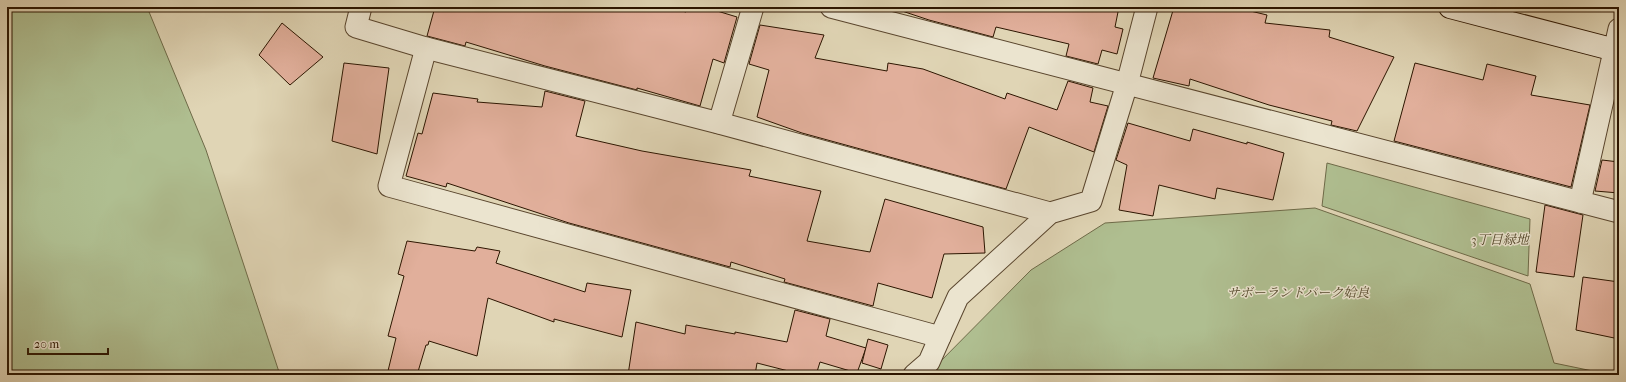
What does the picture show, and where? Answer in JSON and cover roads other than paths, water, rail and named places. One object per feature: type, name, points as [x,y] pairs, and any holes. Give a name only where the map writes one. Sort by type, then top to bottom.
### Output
[{"type":"street","points":[[362,7],[356,27],[426,48],[719,123],[1050,212]]},
{"type":"street","points":[[719,123],[753,7]]},
{"type":"street","points":[[831,7],[1619,212]]},
{"type":"street","points":[[914,375],[929,362],[958,297],[1050,212],[1091,201],[1127,84],[1147,7]]},
{"type":"street","points":[[1450,7],[1617,43],[1580,202]]},
{"type":"street","points":[[426,48],[389,186],[940,337]]},
{"type":"park label","name":"3丁目緑地","points":[[1500,239]]},
{"type":"park label","name":"サボーランドパーク姶良","points":[[1298,292]]}]
